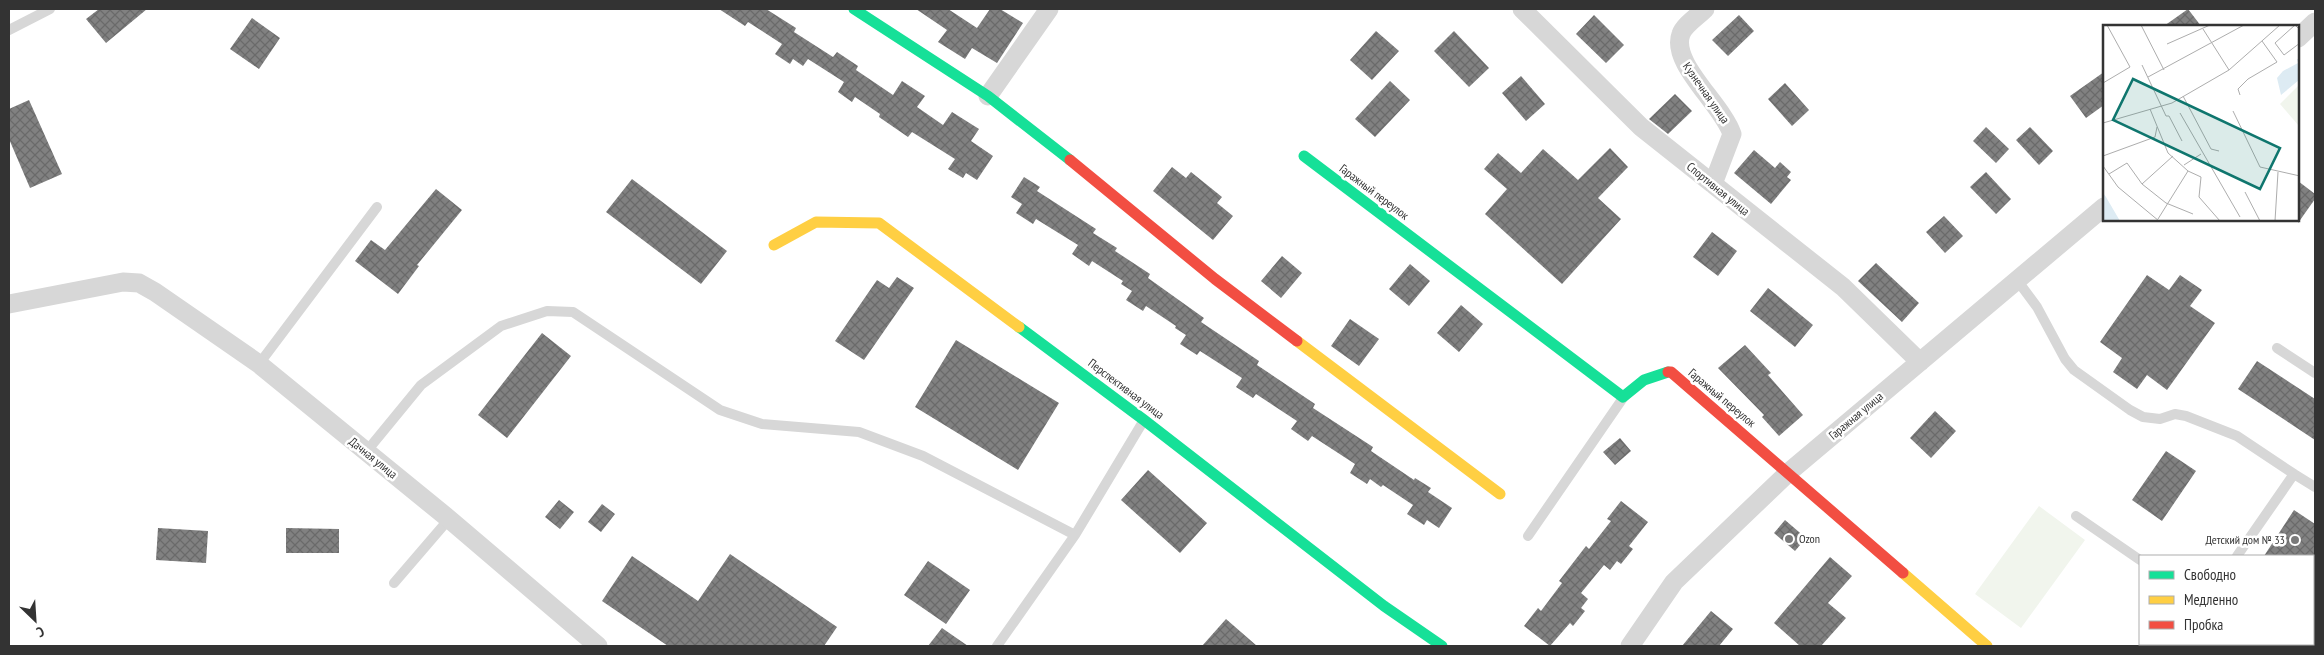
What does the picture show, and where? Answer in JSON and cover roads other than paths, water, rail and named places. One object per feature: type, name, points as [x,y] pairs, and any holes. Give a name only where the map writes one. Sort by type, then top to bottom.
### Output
[{"type":"street","points":[[854,9],[988,96],[1098,182],[1215,279],[1500,494]]},
{"type":"street","points":[[988,96],[1049,9]]},
{"type":"street","name":"Спортивная улица","points":[[1522,9],[1641,127],[1842,288],[1920,362]]},
{"type":"street","name":"Кузнечная улица","points":[[1705,9],[1682,32],[1679,43],[1682,58],[1722,114],[1732,134],[1713,184]]},
{"type":"street","points":[[2299,37],[2315,22]]},
{"type":"street","name":"Гаражный переулок","points":[[1304,156],[1623,397],[1639,382],[1654,374],[1671,372],[1789,472],[1987,646]]},
{"type":"street","name":"Гаражная улица","points":[[1630,646],[1674,582],[1789,472],[2103,208]]},
{"type":"street","name":"Перспективная улица","points":[[774,245],[816,222],[879,223],[1144,420],[1384,606],[1442,646]]},
{"type":"street","name":"Дачная улица","points":[[9,304],[123,282],[139,283],[156,292],[259,364],[449,519],[598,646]]},
{"type":"lane","points":[[9,30],[50,9]]},
{"type":"lane","points":[[259,364],[377,207]]},
{"type":"lane","points":[[2017,280],[2037,306],[2065,359],[2074,370],[2130,410],[2143,417],[2160,419],[2175,414],[2186,416],[2237,436],[2315,487]]},
{"type":"lane","points":[[366,452],[420,385],[501,326],[547,311],[573,312],[720,410],[762,424],[859,432],[923,456],[1075,536]]},
{"type":"lane","points":[[2277,348],[2315,373]]},
{"type":"lane","points":[[1528,536],[1623,397]]},
{"type":"lane","points":[[997,646],[1075,536],[1144,420]]},
{"type":"lane","points":[[2238,555],[2294,474]]},
{"type":"lane","points":[[2076,516],[2139,559]]},
{"type":"lane","points":[[394,583],[449,519]]},
{"type":"place","name":"Ozon","points":[[1789,539]]},
{"type":"place","name":"Детский дом № 33","points":[[2295,540]]}]
